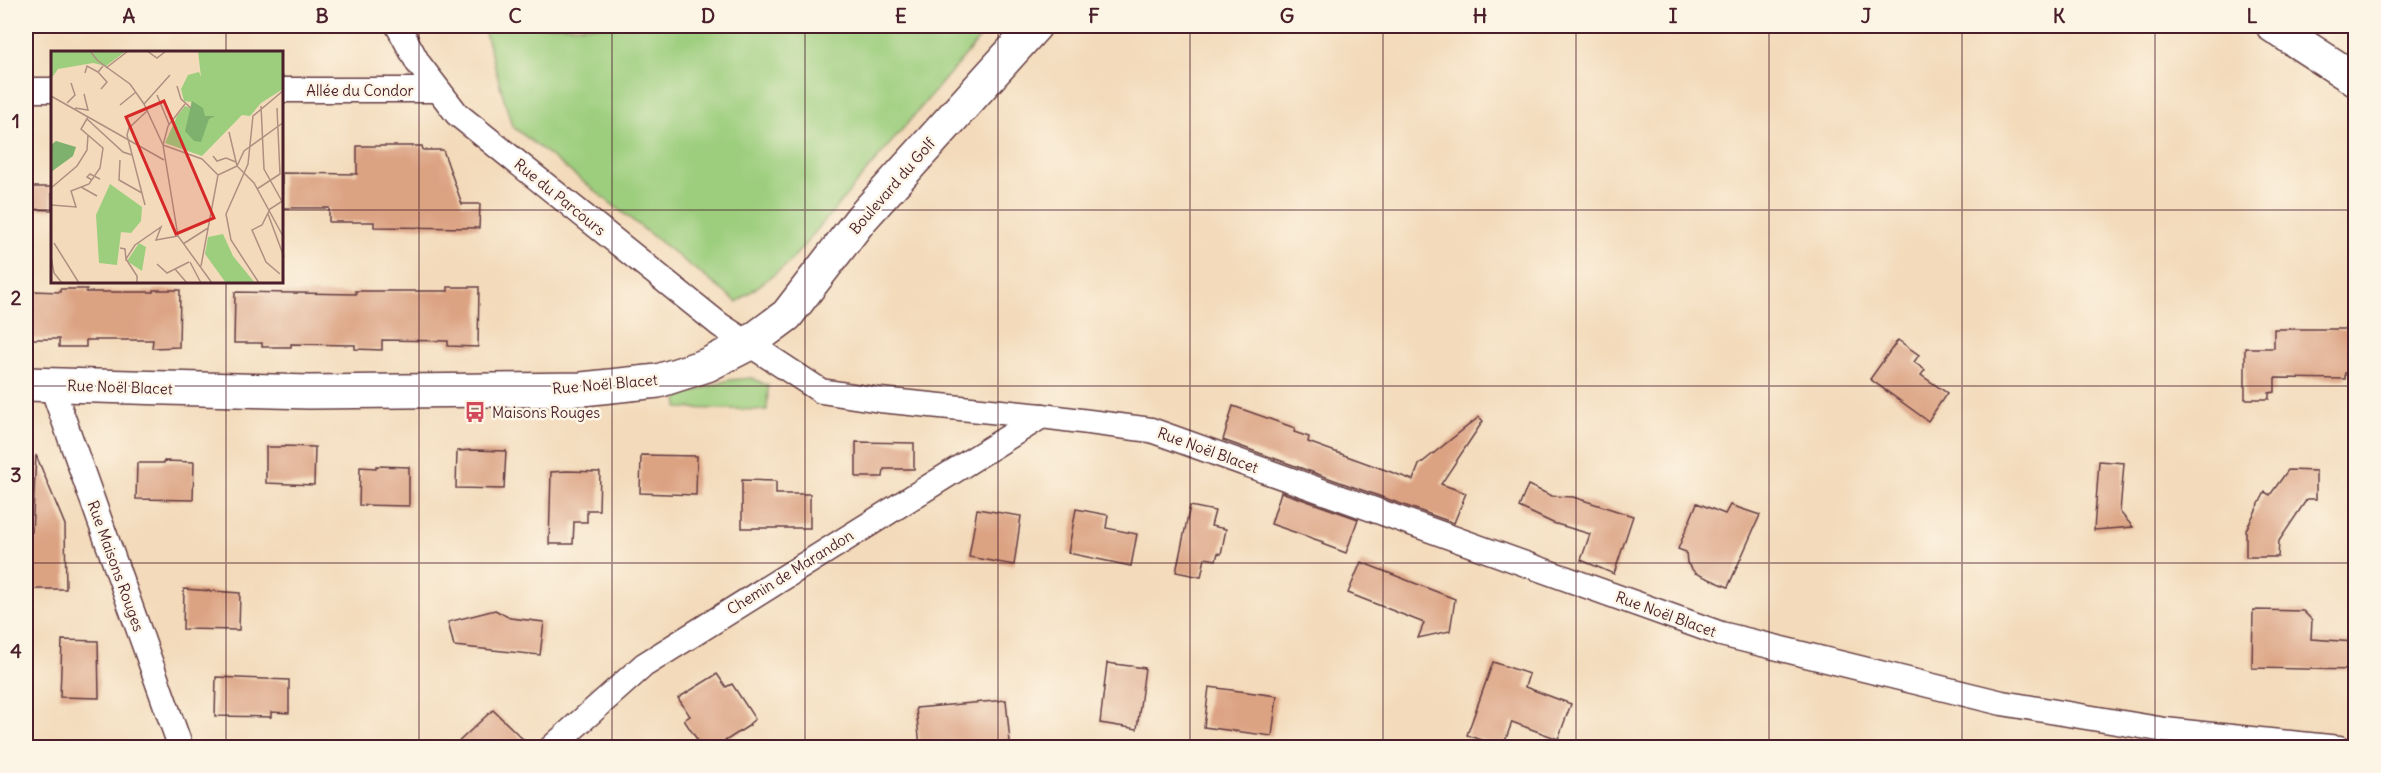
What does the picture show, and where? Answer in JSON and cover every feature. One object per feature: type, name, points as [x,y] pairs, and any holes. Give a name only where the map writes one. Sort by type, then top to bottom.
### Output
[{"type":"street","name":"Rue du Parcours","points":[[398,26],[418,63],[457,114],[720,325],[748,344]]},
{"type":"street","name":"Boulevard du Golf","points":[[748,344],[787,315],[861,219],[1035,26]]},
{"type":"street","points":[[2272,26],[2355,80]]},
{"type":"street","points":[[26,90],[51,90]]},
{"type":"street","name":"Allée du Condor","points":[[284,90],[438,90]]},
{"type":"street","name":"Rue Noël Blacet","points":[[38,384],[321,392],[582,389],[658,381],[707,365],[748,344],[821,391],[880,400],[1042,416],[1151,430],[1721,634],[2002,703],[2165,730],[2339,747]]},
{"type":"street","name":"Rue Maisons Rouges","points":[[38,384],[181,747]]},
{"type":"street","name":"Chemin de Marandon","points":[[551,747],[644,665],[854,531],[1042,416]]},
{"type":"green space","points":[[483,26],[990,26],[788,264],[737,302],[512,126]]},
{"type":"green space","points":[[752,378],[768,386],[767,410],[678,408],[677,397],[729,380]]},
{"type":"building","points":[[357,146],[422,146],[423,150],[443,150],[462,204],[480,204],[479,228],[374,227],[374,222],[329,222],[329,208],[284,208],[284,173],[357,174]]},
{"type":"building","points":[[26,187],[51,187],[51,210],[26,209]]},
{"type":"building","points":[[448,287],[479,287],[478,347],[448,346],[448,341],[382,340],[382,350],[355,349],[355,345],[291,344],[291,347],[262,347],[262,343],[234,343],[235,292],[356,294],[355,291],[448,291]]},
{"type":"building","points":[[60,289],[87,289],[86,292],[180,290],[179,347],[152,348],[153,340],[86,340],[86,347],[59,347],[59,339],[32,339],[32,291],[60,292]]},
{"type":"building","points":[[2274,329],[2355,329],[2355,369],[2350,370],[2350,373],[2345,373],[2345,379],[2275,378],[2275,392],[2269,393],[2269,399],[2245,399],[2245,348],[2274,348]]},
{"type":"building","points":[[1898,340],[1919,355],[1914,362],[1925,370],[1921,375],[1947,393],[1928,421],[1870,379]]},
{"type":"building","points":[[1233,406],[1295,428],[1294,432],[1309,437],[1308,442],[1413,480],[1419,465],[1479,417],[1483,421],[1441,484],[1466,493],[1454,523],[1223,440]]},
{"type":"building","points":[[856,442],[914,443],[914,469],[884,469],[883,477],[856,477]]},
{"type":"building","points":[[266,447],[315,447],[314,485],[266,483]]},
{"type":"building","points":[[457,451],[506,451],[504,489],[456,488]]},
{"type":"building","points":[[36,455],[65,525],[66,589],[26,589],[27,532],[32,532]]},
{"type":"building","points":[[641,455],[697,456],[696,495],[640,493]]},
{"type":"building","points":[[164,461],[194,462],[193,500],[136,499],[137,463],[164,463]]},
{"type":"building","points":[[2099,461],[2124,463],[2120,512],[2133,527],[2094,530]]},
{"type":"building","points":[[376,466],[409,467],[409,506],[359,505],[360,467],[376,468]]},
{"type":"building","points":[[2288,470],[2316,471],[2316,499],[2307,499],[2279,541],[2278,557],[2246,557],[2246,530],[2265,492],[2270,495]]},
{"type":"building","points":[[551,472],[600,472],[599,510],[587,510],[587,522],[574,522],[573,544],[549,544]]},
{"type":"building","points":[[742,480],[776,481],[776,494],[810,494],[810,528],[742,528]]},
{"type":"building","points":[[1528,485],[1552,496],[1573,497],[1633,516],[1614,574],[1581,560],[1590,534],[1553,523],[1519,507]]},
{"type":"building","points":[[1281,492],[1358,519],[1346,553],[1322,544],[1323,542],[1271,524]]},
{"type":"building","points":[[1697,503],[1725,514],[1730,505],[1760,515],[1728,587],[1695,573],[1687,563],[1686,552],[1678,549]]},
{"type":"building","points":[[1190,506],[1215,511],[1211,526],[1226,529],[1221,554],[1218,553],[1216,560],[1205,558],[1201,577],[1176,572]]},
{"type":"building","points":[[977,509],[1021,516],[1014,565],[969,557]]},
{"type":"building","points":[[1076,509],[1108,515],[1106,528],[1137,534],[1131,566],[1068,553]]},
{"type":"building","points":[[1361,562],[1455,599],[1450,631],[1418,638],[1424,623],[1348,593]]},
{"type":"building","points":[[184,589],[240,593],[239,630],[183,629]]},
{"type":"building","points":[[495,610],[510,618],[544,622],[540,655],[454,646],[448,622]]},
{"type":"building","points":[[2253,610],[2303,611],[2312,620],[2311,639],[2355,642],[2355,670],[2252,668]]},
{"type":"building","points":[[62,640],[98,641],[99,698],[60,697]]},
{"type":"building","points":[[1493,662],[1529,674],[1525,687],[1571,704],[1558,739],[1512,722],[1503,747],[1467,735]]},
{"type":"building","points":[[1107,663],[1145,668],[1137,729],[1100,723]]},
{"type":"building","points":[[717,674],[726,687],[732,684],[755,719],[750,725],[716,747],[702,747],[684,720],[690,716],[678,698]]},
{"type":"building","points":[[216,677],[289,680],[289,713],[271,712],[271,717],[215,716]]},
{"type":"building","points":[[1209,687],[1277,696],[1272,736],[1204,727]]},
{"type":"building","points":[[1006,700],[1010,742],[958,747],[920,747],[916,708]]},
{"type":"building","points":[[493,710],[531,747],[453,747],[485,717]]},
{"type":"place","name":"Maisons Rouges","points":[[475,412]]}]
